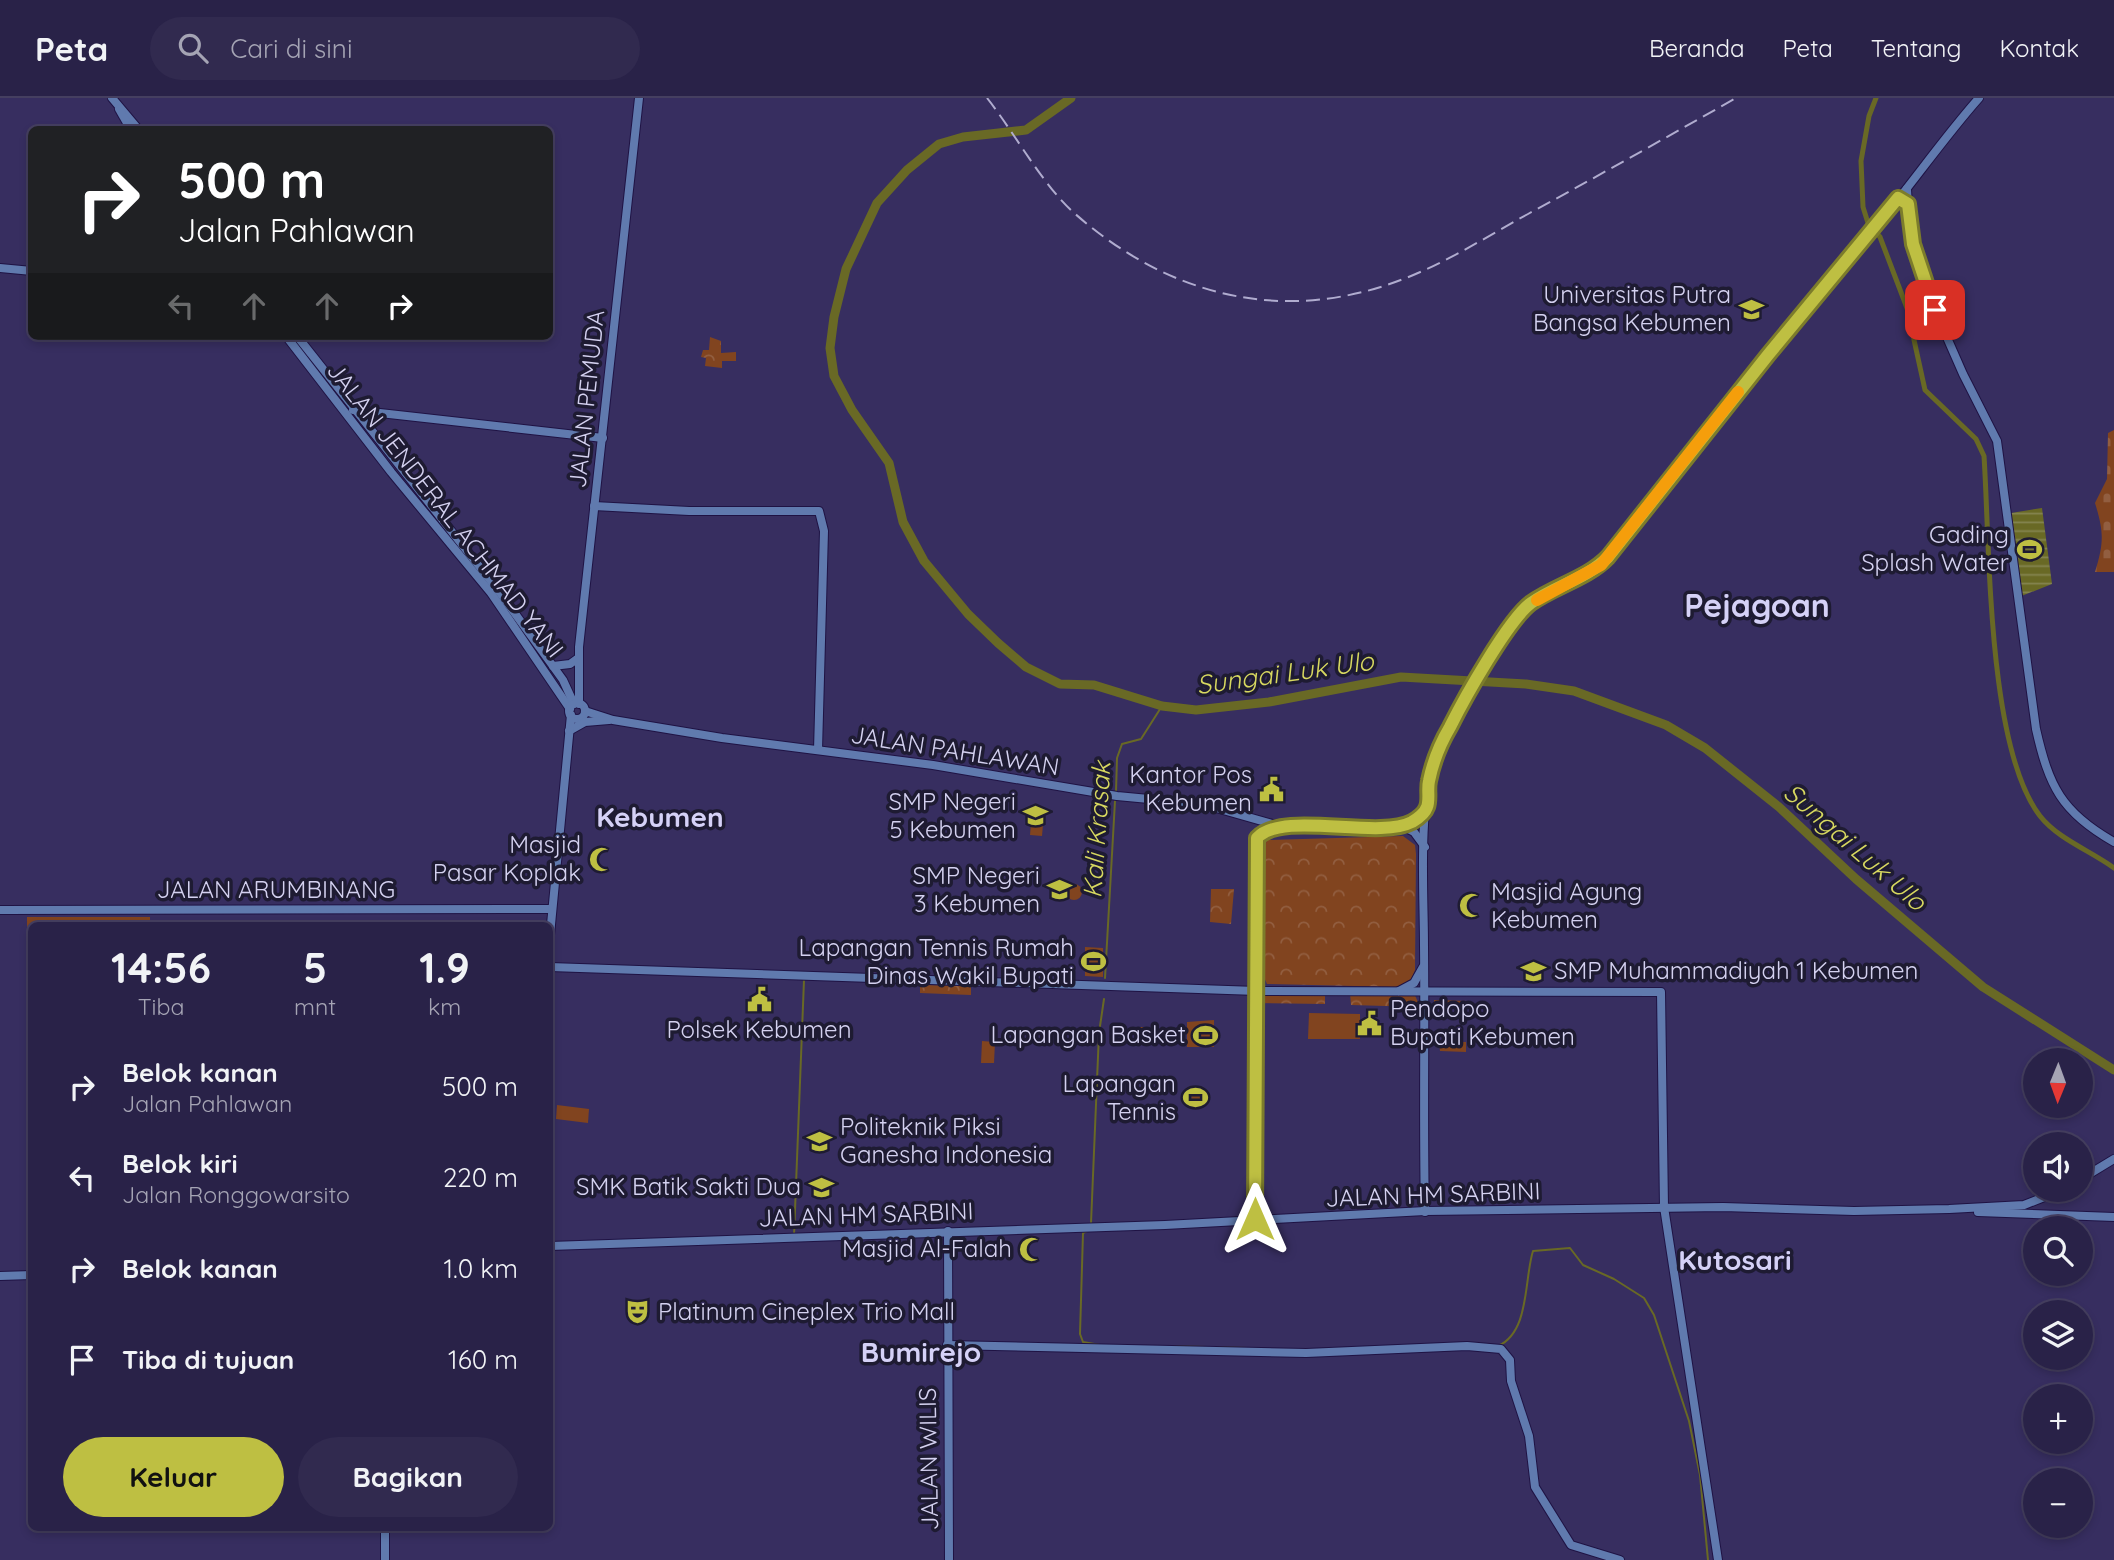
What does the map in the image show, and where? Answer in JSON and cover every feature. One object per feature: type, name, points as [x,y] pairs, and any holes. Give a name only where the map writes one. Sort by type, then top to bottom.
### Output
[{"type":"main road","points":[[112,98],[129,126]]},
{"type":"main road","name":"JALAN PEMUDA","points":[[576,708],[579,647],[603,439],[626,195],[639,98]]},
{"type":"main road","points":[[1424,1212],[1427,808],[1434,760],[1454,718],[1491,658],[1530,604],[1601,565],[1768,355],[1907,189],[1939,143],[1979,98]]},
{"type":"main road","points":[[118,107],[135,126]]},
{"type":"main road","points":[[1907,189],[1911,235],[1927,292],[1997,441],[2036,729],[2044,764],[2073,815],[2114,842]]},
{"type":"main road","points":[[1898,198],[1908,204]]},
{"type":"main road","points":[[0,268],[28,271]]},
{"type":"main road","name":"JALAN JENDERAL ACHMAD YANI","points":[[289,340],[391,472],[491,593],[576,708]]},
{"type":"main road","name":"JALAN JENDERAL ACHMAD YANI","points":[[300,340],[498,590],[552,666],[576,708]]},
{"type":"main road","points":[[353,410],[603,439]]},
{"type":"main road","points":[[594,506],[689,511],[819,511],[824,531],[818,750]]},
{"type":"main road","points":[[551,922],[569,732],[576,708],[579,647]]},
{"type":"main road","points":[[552,666],[570,664],[577,659]]},
{"type":"main road","name":"JALAN PAHLAWAN","points":[[576,708],[613,720],[1115,796],[1202,804],[1244,813],[1283,827],[1402,826]]},
{"type":"main road","points":[[569,732],[585,722],[613,720]]},
{"type":"main road","points":[[1402,826],[1422,815],[1427,808]]},
{"type":"main road","points":[[1402,826],[1414,832],[1425,847]]},
{"type":"main road","points":[[1255,1219],[1257,838],[1262,832],[1283,827]]},
{"type":"main road","name":"JALAN ARUMBINANG","points":[[0,910],[552,909]]},
{"type":"main road","points":[[1394,993],[1414,984],[1424,964]]},
{"type":"main road","points":[[553,967],[1257,991],[1661,992],[1664,1208],[1718,1560]]},
{"type":"main road","points":[[1257,976],[1266,986],[1277,991]]},
{"type":"main road","points":[[1424,982],[1434,993]]},
{"type":"main road","points":[[1415,993],[1424,1006]]},
{"type":"main road","points":[[2093,1172],[2114,1159]]},
{"type":"main road","name":"JALAN HM SARBINI","points":[[553,1246],[948,1233],[1424,1212],[1664,1208],[1854,1211],[1968,1208],[2024,1205],[2032,1202]]},
{"type":"main road","points":[[1968,1208],[1989,1213],[2114,1217]]},
{"type":"main road","name":"JALAN WILIS","points":[[948,1233],[949,1560]]},
{"type":"main road","points":[[0,1276],[28,1275]]},
{"type":"main road","points":[[947,1345],[1306,1353],[1466,1346],[1502,1349],[1510,1360],[1511,1381],[1529,1436],[1537,1492],[1550,1507],[1571,1545],[1620,1560]]},
{"type":"main road","points":[[385,1531],[385,1560]]},
{"type":"green space","points":[[710,337],[721,341],[721,353],[736,352],[736,361],[722,361],[722,368],[705,366],[706,358],[701,357],[703,350],[709,350]]},
{"type":"green space","points":[[2114,430],[2114,572],[2095,572],[2102,538],[2095,503],[2107,479],[2108,433]]},
{"type":"green space","points":[[1032,812],[1044,813],[1042,836],[1030,835]]},
{"type":"green space","points":[[1403,836],[1415,845],[1416,854],[1415,970],[1410,982],[1397,987],[1267,984],[1263,975],[1262,853],[1267,840]]},
{"type":"green space","points":[[1071,884],[1077,884],[1082,892],[1080,898],[1071,900],[1066,895],[1066,889]]},
{"type":"green space","points":[[1211,889],[1234,889],[1231,924],[1210,922]]},
{"type":"green space","points":[[27,917],[150,917],[150,922],[28,922],[28,1081]]},
{"type":"green space","name":"Lapangan Tennis Rumah Dinas Wakil Bupati","points":[[1085,947],[1103,948],[1103,977],[1085,976]]},
{"type":"green space","points":[[920,985],[971,986],[971,995],[920,993]]},
{"type":"green space","points":[[1325,992],[1325,1004],[1255,1003],[1255,994]]},
{"type":"green space","points":[[1350,993],[1414,993],[1420,1007],[1351,1005]]},
{"type":"green space","points":[[1434,1000],[1467,1001],[1466,1009],[1434,1008]]},
{"type":"green space","points":[[1309,1013],[1360,1014],[1360,1039],[1308,1039]]},
{"type":"green space","points":[[1214,1020],[1214,1047],[1187,1047],[1187,1022]]},
{"type":"green space","points":[[1135,1027],[1148,1027],[1148,1045],[1135,1045]]},
{"type":"green space","points":[[982,1041],[995,1042],[994,1063],[981,1063]]},
{"type":"green space","points":[[1439,1041],[1466,1042],[1466,1052],[1440,1051]]},
{"type":"green space","name":"Lapangan Tennis","points":[[1192,1088],[1201,1089],[1200,1108],[1191,1108]]},
{"type":"green space","points":[[557,1105],[589,1109],[588,1123],[556,1119]]},
{"type":"shaded area","name":"Gading Splash Water","points":[[2042,508],[2052,584],[2019,597],[2005,514]]},
{"type":"waterway","name":"Sungai Luk Ulo","points":[[1071,98],[1026,130],[963,137],[939,144],[907,170],[877,203],[846,269],[834,317],[830,348],[834,376],[852,410],[889,463],[903,522],[924,561],[968,614],[998,643],[1026,667],[1060,684],[1094,685],[1162,706],[1196,710],[1269,702],[1401,677],[1526,684],[1574,691],[1666,725],[1705,748],[1779,807],[1856,879],[1983,987],[2114,1070]]},
{"type":"waterway","points":[[1876,98],[1869,116],[1861,161],[1863,207],[1868,223],[1880,237],[1907,308],[1925,390],[1976,439],[1984,456],[1994,644],[2010,743],[2023,784],[2040,816],[2065,838],[2114,868]]},
{"type":"waterway","name":"Kali Krasak","points":[[1116,792],[1117,758],[1122,744],[1141,739],[1162,706]]},
{"type":"waterway","name":"Kali Krasak","points":[[1105,978],[1115,801]]},
{"type":"waterway","points":[[794,1236],[804,980]]},
{"type":"waterway","name":"Kali Krasak","points":[[1091,1223],[1099,1033],[1104,999]]},
{"type":"waterway","points":[[1087,1231],[1083,1233],[1080,1334],[1083,1342],[1100,1345]]},
{"type":"waterway","points":[[1498,1346],[1516,1329],[1521,1317],[1533,1251],[1570,1248],[1583,1265],[1614,1279],[1644,1298],[1654,1315],[1689,1421],[1700,1475],[1708,1560]]},
{"type":"waterway","points":[[1166,1346],[1248,1348]]},
{"type":"railway","points":[[987,98],[1039,173],[1062,200],[1110,241],[1149,265],[1189,283],[1230,295],[1273,301],[1316,300],[1361,292],[1422,271],[1736,98]]},
{"type":"slow traffic","points":[[1537,600],[1576,576],[1601,565],[1738,392]]},
{"type":"place","name":"Universitas Putra Bangsa Kebumen","points":[[1751,309]]},
{"type":"place","name":"Gading Splash Water","points":[[2029,549]]},
{"type":"place","name":"Kantor Pos Kebumen","points":[[1272,789]]},
{"type":"place","name":"SMP Negeri 5 Kebumen","points":[[1036,816]]},
{"type":"place","name":"Masjid Pasar Koplak","points":[[601,859]]},
{"type":"place","name":"SMP Negeri 3 Kebumen","points":[[1060,890]]},
{"type":"place","name":"Masjid Agung Kebumen","points":[[1471,906]]},
{"type":"place","name":"Lapangan Tennis Rumah Dinas Wakil Bupati","points":[[1094,962]]},
{"type":"place","name":"SMP Muhammadiyah 1 Kebumen","points":[[1534,971]]},
{"type":"place","name":"Polsek Kebumen","points":[[759,999]]},
{"type":"place","name":"Pendopo Bupati Kebumen","points":[[1370,1023]]},
{"type":"place","name":"Lapangan Basket","points":[[1206,1035]]},
{"type":"place","name":"Lapangan Tennis","points":[[1196,1098]]},
{"type":"place","name":"Politeknik Piksi Ganesha Indonesia","points":[[820,1141]]},
{"type":"place","name":"SMK Batik Sakti Dua","points":[[821,1187]]},
{"type":"place","name":"Masjid Al-Falah","points":[[1032,1249]]},
{"type":"place","name":"Platinum Cineplex Trio Mall","points":[[638,1312]]},
{"type":"district","name":"Pejagoan","points":[[1757,606]]},
{"type":"district","name":"Kebumen","points":[[660,817]]},
{"type":"district","name":"Kutosari","points":[[1735,1260]]},
{"type":"district","name":"Bumirejo","points":[[921,1352]]},
{"type":"route","points":[[1255,1219],[1257,838],[1262,832],[1283,827],[1402,826],[1422,815],[1427,808],[1428,783],[1441,742],[1491,658],[1523,611],[1576,576],[1601,565],[1768,355],[1898,198],[1908,204],[1913,244],[1935,310]]}]
